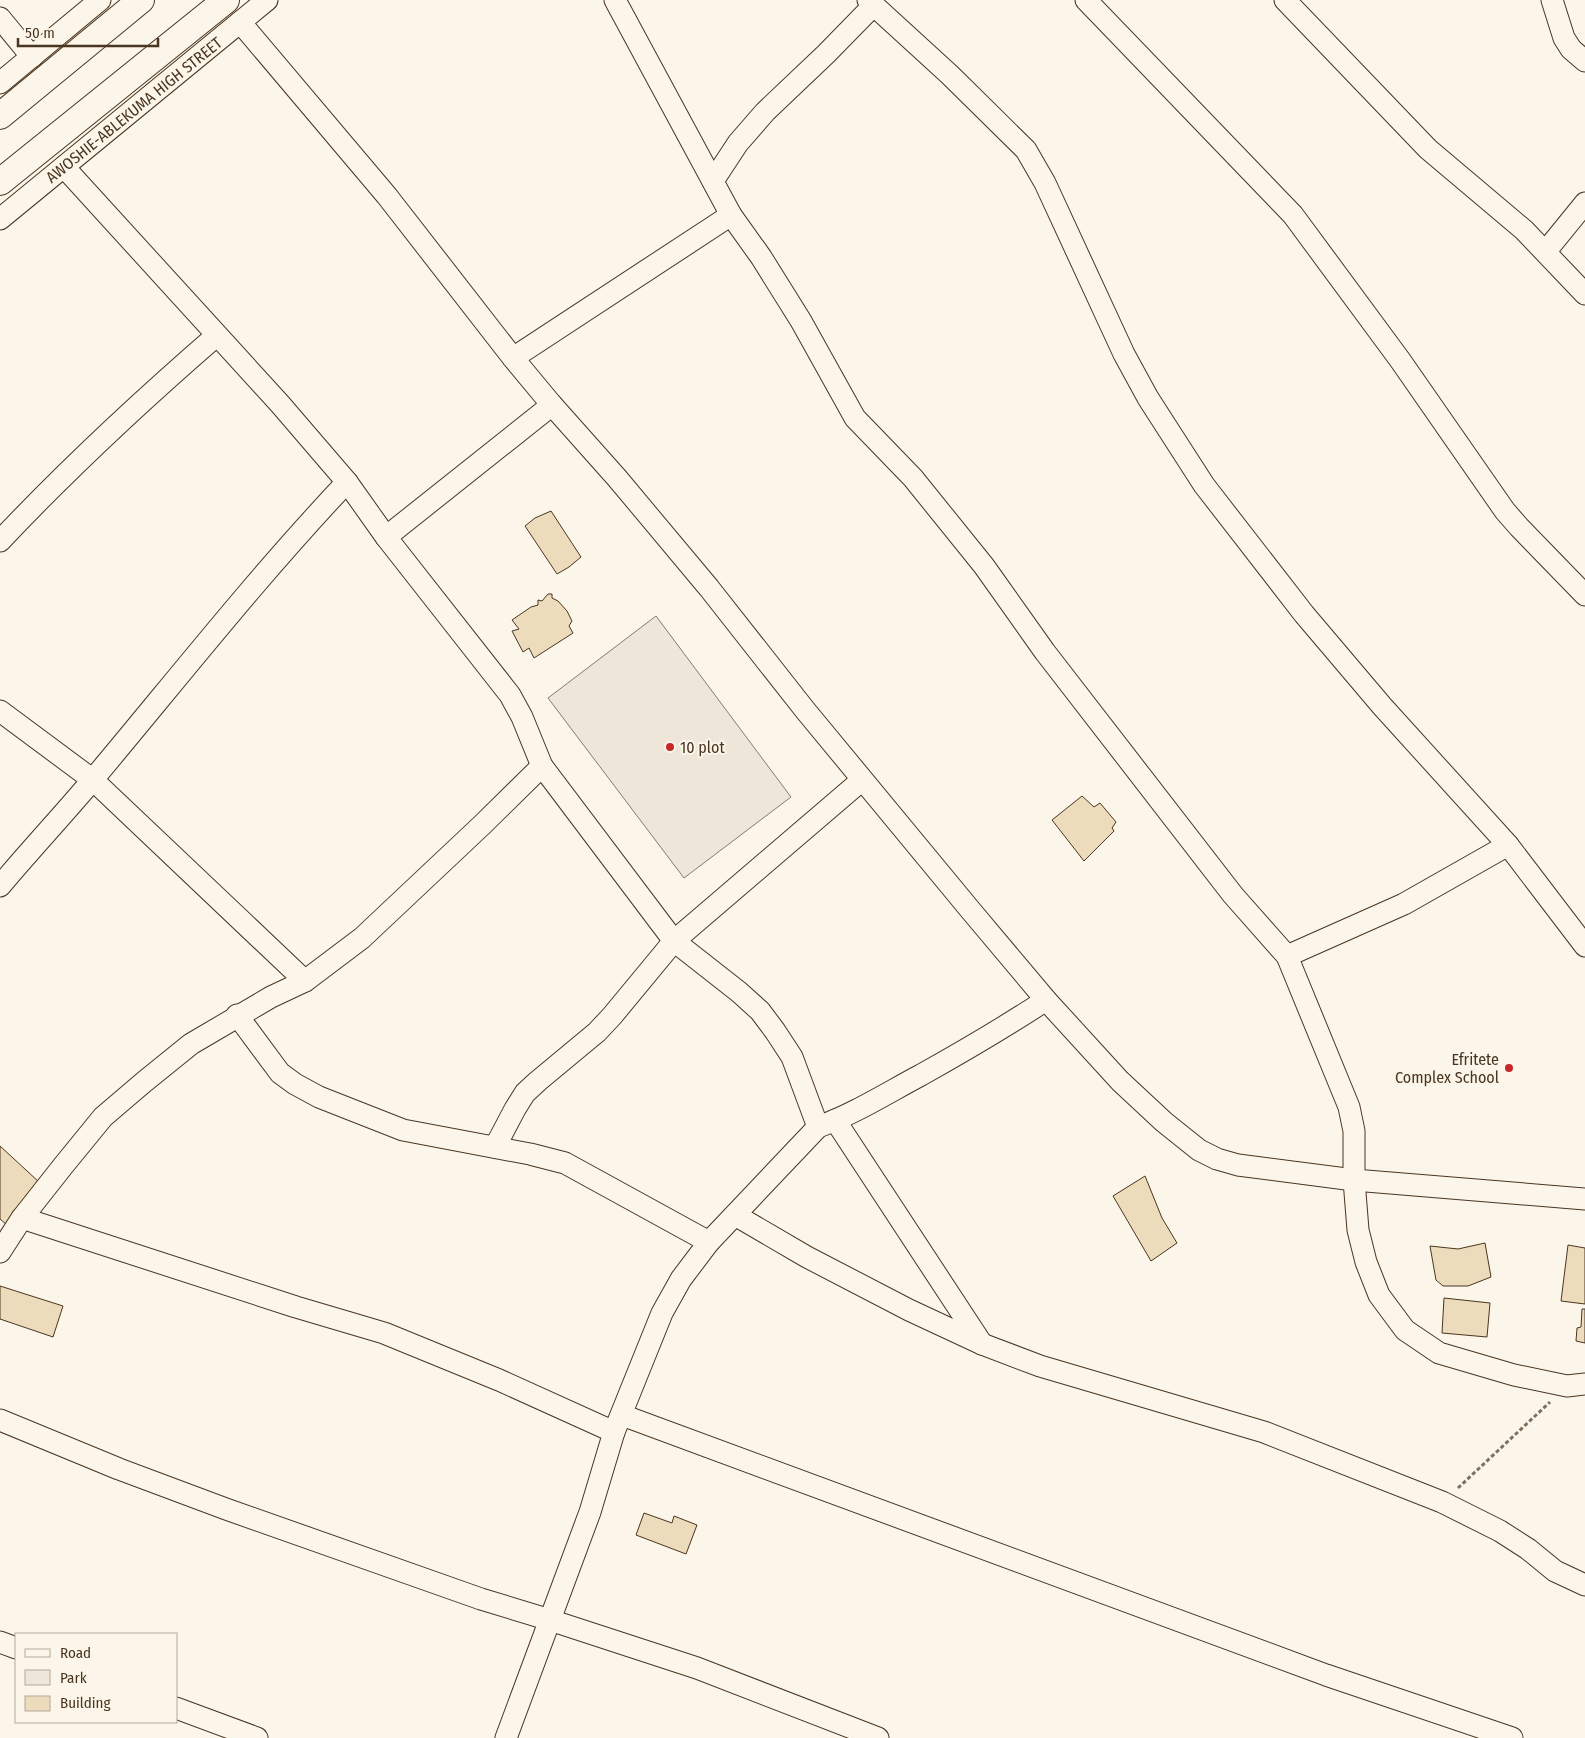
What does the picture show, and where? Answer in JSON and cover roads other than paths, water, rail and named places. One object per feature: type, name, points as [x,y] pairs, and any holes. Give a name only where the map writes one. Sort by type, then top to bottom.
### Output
[{"type":"main road","points":[[0,116],[142,0]]},
{"type":"main road","name":"AWOSHIE-ABLEKUMA HIGH STREET","points":[[0,182],[226,0]]},
{"type":"street","points":[[0,83],[100,0]]},
{"type":"street","name":"AWOSHIE-ABLEKUMA HIGH STREET","points":[[0,219],[267,0]]},
{"type":"street","points":[[615,0],[731,215],[761,257],[801,321],[855,418],[913,478],[978,559],[1044,652],[1233,895],[1287,956],[1349,1107],[1354,1131],[1354,1180],[1358,1230],[1366,1262],[1379,1295],[1404,1330],[1439,1353],[1514,1375],[1576,1385]]},
{"type":"street","points":[[1086,0],[1293,215],[1400,360],[1505,511],[1585,595]]},
{"type":"street","points":[[1285,0],[1428,149],[1503,211],[1546,251],[1585,294]]},
{"type":"street","points":[[1552,0],[1564,38],[1571,49],[1585,61]]},
{"type":"street","points":[[713,181],[738,143],[765,112],[826,54],[870,3],[950,75],[1026,150],[1045,183],[1124,354],[1148,398],[1204,485],[1317,630],[1382,706],[1508,845],[1585,946]]},
{"type":"street","points":[[0,18],[32,57]]},
{"type":"street","points":[[240,22],[388,196],[513,358],[709,588],[862,780],[1046,1000],[1120,1080],[1164,1122],[1199,1150],[1217,1159],[1238,1165],[1354,1180],[1585,1199]]},
{"type":"street","points":[[64,167],[280,404],[347,482],[386,537],[510,695],[522,717],[542,766],[674,940],[760,1011],[792,1057],[827,1124],[982,1344]]},
{"type":"street","points":[[1546,251],[1585,203]]},
{"type":"street","points":[[513,358],[731,215]]},
{"type":"street","points":[[0,541],[67,473],[172,374],[216,336]]},
{"type":"street","points":[[386,537],[552,405]]},
{"type":"street","points":[[0,886],[93,780],[251,588],[306,525],[347,482]]},
{"type":"street","points":[[0,711],[93,780],[305,981]]},
{"type":"street","points":[[0,1252],[22,1218],[103,1117],[192,1044],[271,997],[305,981],[362,938],[482,826],[542,766]]},
{"type":"street","points":[[495,1147],[515,1108],[525,1094],[538,1080],[597,1032],[674,940],[862,780]]},
{"type":"street","points":[[1287,956],[1404,904],[1508,845]]},
{"type":"street","points":[[506,1738],[590,1512],[618,1423],[662,1313],[681,1279],[709,1242],[827,1124],[888,1094],[961,1053],[1001,1030],[1046,1000]]},
{"type":"street","points":[[238,1016],[280,1073],[319,1097],[403,1130],[530,1154],[565,1163],[709,1242]]},
{"type":"street","points":[[735,1215],[909,1310],[982,1344],[1040,1366],[1264,1432],[1442,1502],[1500,1532],[1528,1549],[1555,1571],[1585,1585]]},
{"type":"street","points":[[22,1218],[393,1337],[499,1380],[618,1423],[1326,1675],[1512,1738]]},
{"type":"street","points":[[0,1420],[119,1469],[226,1509],[481,1599],[697,1668],[878,1738]]},
{"type":"street","points":[[0,1642],[15,1648]]},
{"type":"street","points":[[178,1709],[257,1738]]},
{"type":"place","name":"10 plot","points":[[670,747]]},
{"type":"place","name":"Efritete Complex School","points":[[1509,1068]]}]
